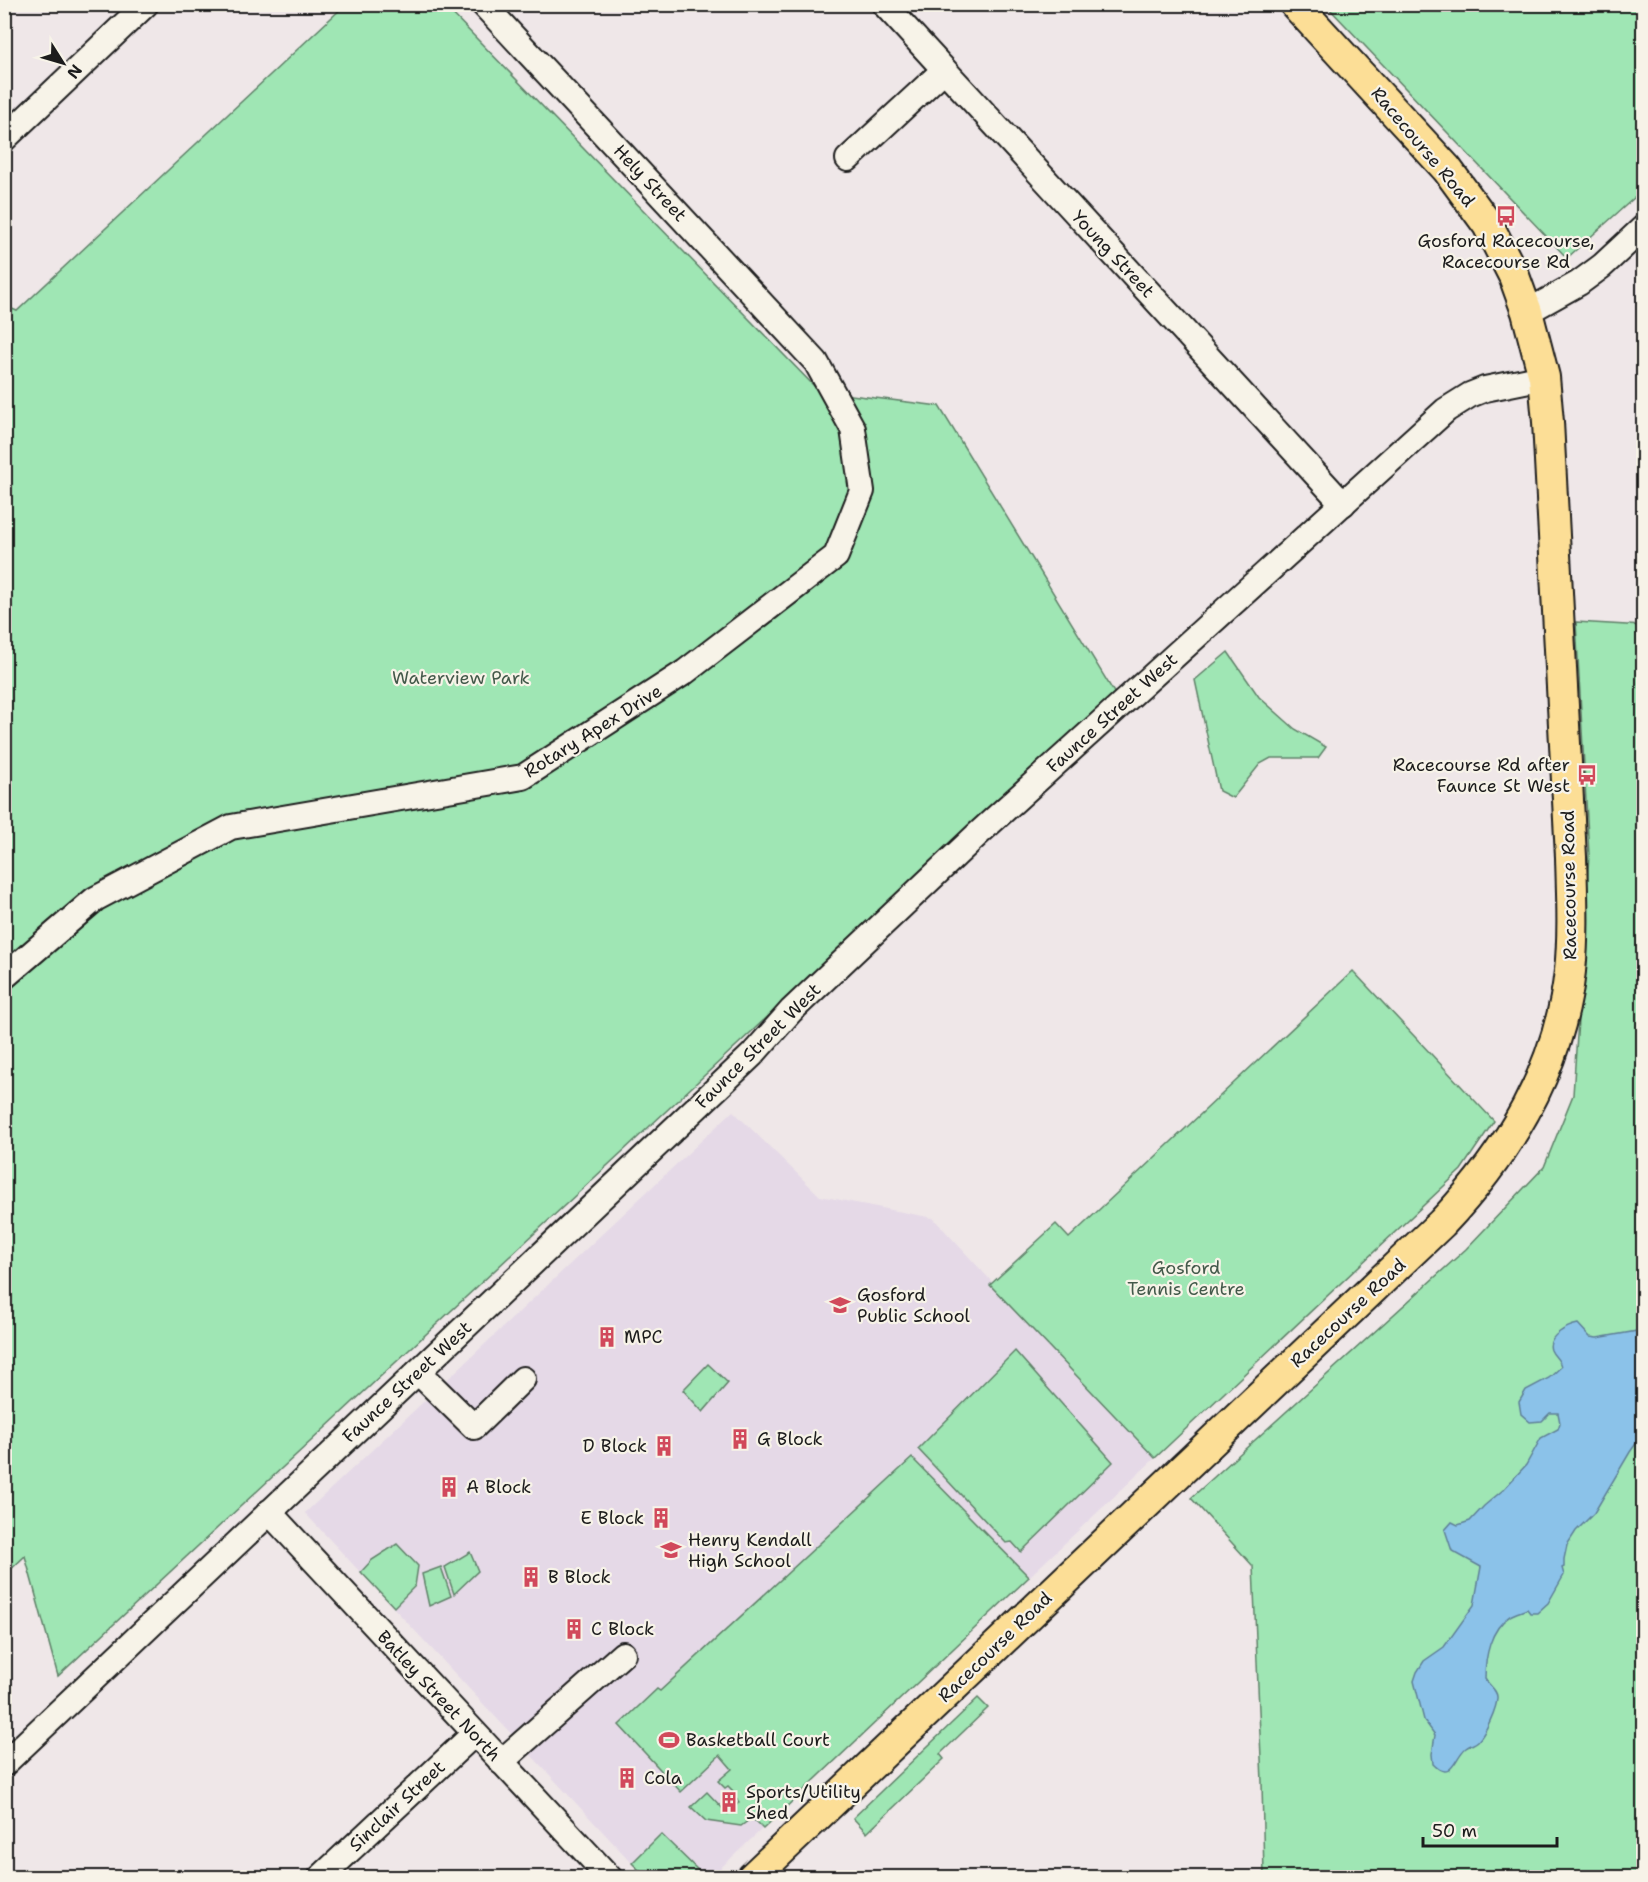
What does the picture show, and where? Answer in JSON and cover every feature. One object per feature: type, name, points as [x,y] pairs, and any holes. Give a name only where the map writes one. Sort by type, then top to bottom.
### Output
[{"type":"main road","name":"Racecourse Road","points":[[752,1878],[1442,1223],[1490,1167],[1523,1117],[1542,1078],[1558,1034],[1567,992],[1572,939],[1571,857],[1544,377],[1527,312],[1514,276],[1488,225],[1447,169],[1295,4]]},
{"type":"street","points":[[4,139],[146,4]]},
{"type":"street","name":"Hely Street","points":[[483,4],[816,362]]},
{"type":"street","name":"Young Street","points":[[884,4],[1343,504]]},
{"type":"street","points":[[848,159],[944,70]]},
{"type":"street","points":[[1527,312],[1579,283],[1602,266],[1644,227]]},
{"type":"street","name":"Rotary Apex Drive","points":[[4,977],[95,899],[231,827],[523,777],[685,672],[836,556],[862,491],[853,429],[816,362]]},
{"type":"street","name":"Faunce Street West","points":[[4,1764],[752,1055],[791,1011],[979,833],[1446,410],[1470,395],[1500,385],[1544,377]]},
{"type":"street","points":[[418,1372],[474,1427],[524,1379]]},
{"type":"street","name":"Batley Street North","points":[[269,1512],[610,1878]]},
{"type":"street","points":[[501,1762],[623,1654]]},
{"type":"street","name":"Sinclair Street","points":[[320,1878],[474,1734]]},
{"type":"shaded area","name":"Henry Kendall High School","points":[[733,1111],[820,1196],[933,1218],[1155,1458],[711,1877],[645,1877],[305,1513]]},
{"type":"green space","name":"Waterview Park","points":[[345,5],[444,5],[819,391],[939,406],[1115,694],[58,1676],[25,1556],[5,1575],[5,306],[17,311]]},
{"type":"green space","points":[[1326,5],[1643,5],[1643,190],[1567,258]]},
{"type":"green space","points":[[1576,622],[1643,626],[1643,1877],[1264,1877],[1253,1566],[1191,1498],[1466,1249],[1544,1167],[1573,1095],[1589,855]]},
{"type":"green space","points":[[1228,652],[1259,697],[1295,729],[1326,747],[1318,758],[1271,758],[1260,764],[1233,798],[1219,791],[1195,680]]},
{"type":"green space","name":"Gosford Tennis Centre","points":[[1353,971],[1494,1121],[1461,1170],[1155,1458],[990,1285],[1056,1224],[1069,1238]]},
{"type":"green space","points":[[1015,1351],[1113,1462],[1021,1552],[1012,1542],[1006,1543],[918,1449]]},
{"type":"green space","points":[[708,1364],[728,1383],[703,1412],[683,1390]]},
{"type":"green space","points":[[912,1458],[1029,1577],[763,1829],[752,1818],[741,1826],[706,1821],[691,1807],[707,1792],[728,1814],[739,1802],[728,1786],[725,1788],[718,1781],[732,1769],[720,1755],[681,1792],[619,1725],[657,1689],[660,1691]]},
{"type":"green space","points":[[397,1544],[418,1566],[415,1586],[394,1607],[361,1572],[372,1560]]},
{"type":"green space","points":[[470,1552],[478,1571],[454,1594],[445,1567]]},
{"type":"green space","points":[[441,1567],[451,1596],[429,1606],[422,1574]]},
{"type":"green space","points":[[978,1698],[988,1708],[940,1754],[944,1759],[867,1833],[853,1818]]},
{"type":"green space","points":[[661,1834],[705,1877],[646,1877],[632,1863]]},
{"type":"water","points":[[1578,1324],[1590,1337],[1597,1338],[1643,1330],[1643,1434],[1594,1513],[1576,1531],[1567,1545],[1562,1568],[1564,1575],[1548,1603],[1537,1613],[1530,1613],[1527,1609],[1512,1615],[1503,1622],[1493,1636],[1488,1653],[1485,1679],[1497,1695],[1493,1714],[1478,1741],[1466,1748],[1449,1770],[1445,1771],[1433,1764],[1435,1735],[1424,1720],[1414,1681],[1424,1661],[1444,1647],[1474,1605],[1481,1567],[1452,1551],[1445,1530],[1452,1522],[1458,1525],[1470,1521],[1526,1465],[1541,1438],[1558,1429],[1560,1423],[1558,1413],[1550,1413],[1542,1421],[1530,1422],[1521,1414],[1519,1402],[1526,1390],[1549,1378],[1561,1367],[1550,1345],[1555,1336],[1564,1329]]},
{"type":"place","name":"Gosford Racecourse, Racecourse Rd","points":[[1506,216]]},
{"type":"place","name":"Racecourse Rd after Faunce St West","points":[[1587,775]]},
{"type":"place","name":"Gosford Public School","points":[[840,1305]]},
{"type":"place","name":"MPC","points":[[607,1337]]},
{"type":"place","name":"G Block","points":[[740,1439]]},
{"type":"place","name":"D Block","points":[[664,1446]]},
{"type":"place","name":"A Block","points":[[449,1487]]},
{"type":"place","name":"E Block","points":[[661,1518]]},
{"type":"place","name":"Henry Kendall High School","points":[[671,1550]]},
{"type":"place","name":"B Block","points":[[531,1577]]},
{"type":"place","name":"C Block","points":[[574,1629]]},
{"type":"place","name":"Basketball Court","points":[[669,1740]]},
{"type":"place","name":"Cola","points":[[627,1778]]},
{"type":"place","name":"Sports/Utility Shed","points":[[729,1802]]}]
